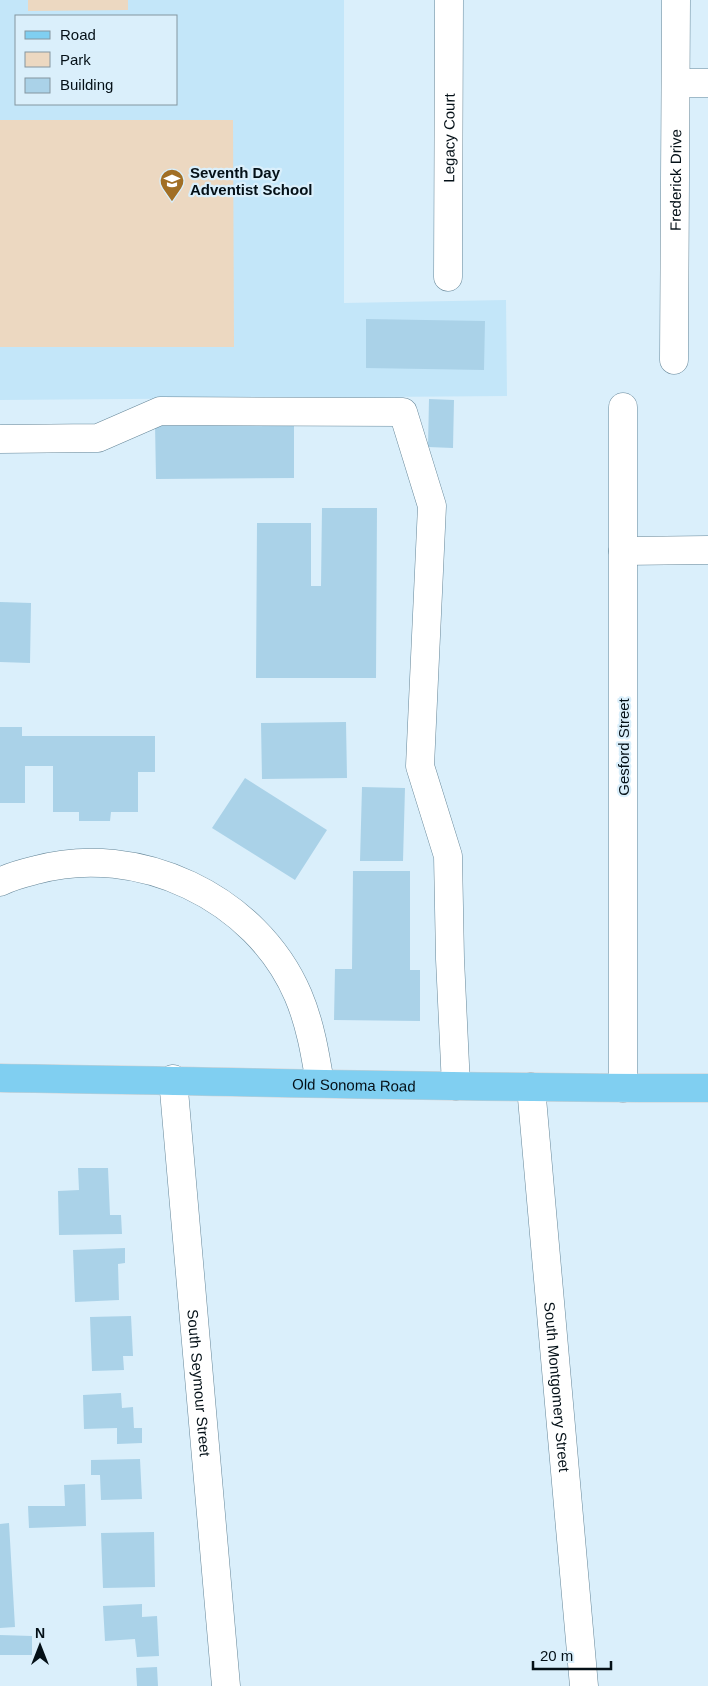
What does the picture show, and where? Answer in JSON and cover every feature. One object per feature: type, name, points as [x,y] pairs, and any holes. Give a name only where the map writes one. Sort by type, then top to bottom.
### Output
[{"type":"main road","name":"Old Sonoma Road","points":[[0,1078],[456,1086],[708,1088]]},
{"type":"street","name":"Legacy Court","points":[[448,277],[449,0]]},
{"type":"street","name":"Frederick Drive","points":[[674,360],[676,0]]},
{"type":"street","points":[[676,83],[708,82]]},
{"type":"street","name":"Gesford Street","points":[[623,407],[623,1088]]},
{"type":"street","points":[[0,439],[98,438],[160,411],[403,412],[432,506],[420,766],[448,856],[450,959],[456,1086]]},
{"type":"street","points":[[623,551],[708,550]]},
{"type":"street","points":[[0,882],[51,866],[87,862],[132,866],[171,877],[209,894],[239,916],[261,938],[282,966],[298,994],[310,1028],[320,1083]]},
{"type":"street","name":"South Seymour Street","points":[[173,1080],[226,1686]]},
{"type":"street","name":"South Montgomery Street","points":[[530,1087],[584,1686]]},
{"type":"shaded area","name":"Seventh Day Adventist School","points":[[0,0],[344,0],[344,303],[506,300],[507,396],[0,400]]},
{"type":"green space","points":[[28,0],[128,0],[128,10],[28,11]]},
{"type":"green space","points":[[0,120],[233,120],[234,347],[0,347]]},
{"type":"building","points":[[366,319],[485,321],[484,370],[366,368]]},
{"type":"building","points":[[429,399],[454,400],[453,448],[428,447]]},
{"type":"building","points":[[294,422],[294,478],[156,479],[155,423]]},
{"type":"building","points":[[322,508],[377,508],[376,678],[256,678],[257,523],[311,523],[311,586],[321,586]]},
{"type":"building","points":[[0,602],[31,603],[30,663],[0,662]]},
{"type":"building","points":[[346,722],[347,778],[262,779],[261,723]]},
{"type":"building","points":[[0,727],[22,727],[22,736],[155,736],[155,772],[138,772],[138,812],[111,812],[110,821],[79,821],[79,812],[53,812],[53,766],[25,766],[25,803],[0,803]]},
{"type":"building","points":[[245,778],[327,830],[295,880],[212,828]]},
{"type":"building","points":[[362,787],[405,788],[403,861],[360,861]]},
{"type":"building","points":[[353,871],[410,871],[410,970],[420,970],[420,1021],[334,1020],[335,969],[352,969]]},
{"type":"building","points":[[78,1168],[108,1168],[110,1215],[121,1215],[122,1234],[59,1235],[58,1191],[79,1190]]},
{"type":"building","points":[[125,1248],[125,1263],[118,1264],[119,1300],[75,1302],[73,1250]]},
{"type":"building","points":[[131,1316],[133,1356],[123,1356],[124,1370],[92,1371],[90,1317]]},
{"type":"building","points":[[121,1393],[122,1408],[133,1407],[134,1428],[142,1428],[142,1443],[117,1444],[117,1428],[84,1429],[83,1395]]},
{"type":"building","points":[[140,1459],[142,1499],[101,1500],[100,1475],[91,1475],[91,1460]]},
{"type":"building","points":[[85,1484],[86,1526],[29,1528],[28,1506],[65,1506],[64,1485]]},
{"type":"building","points":[[9,1523],[15,1627],[0,1628],[0,1524]]},
{"type":"building","points":[[154,1532],[155,1587],[103,1588],[101,1533]]},
{"type":"building","points":[[142,1604],[142,1617],[157,1616],[159,1656],[137,1657],[135,1639],[105,1641],[103,1606]]},
{"type":"building","points":[[0,1635],[32,1636],[32,1655],[0,1655]]},
{"type":"building","points":[[157,1667],[158,1686],[137,1686],[136,1668]]},
{"type":"place","name":"Seventh Day Adventist School","points":[[172,202]]}]
